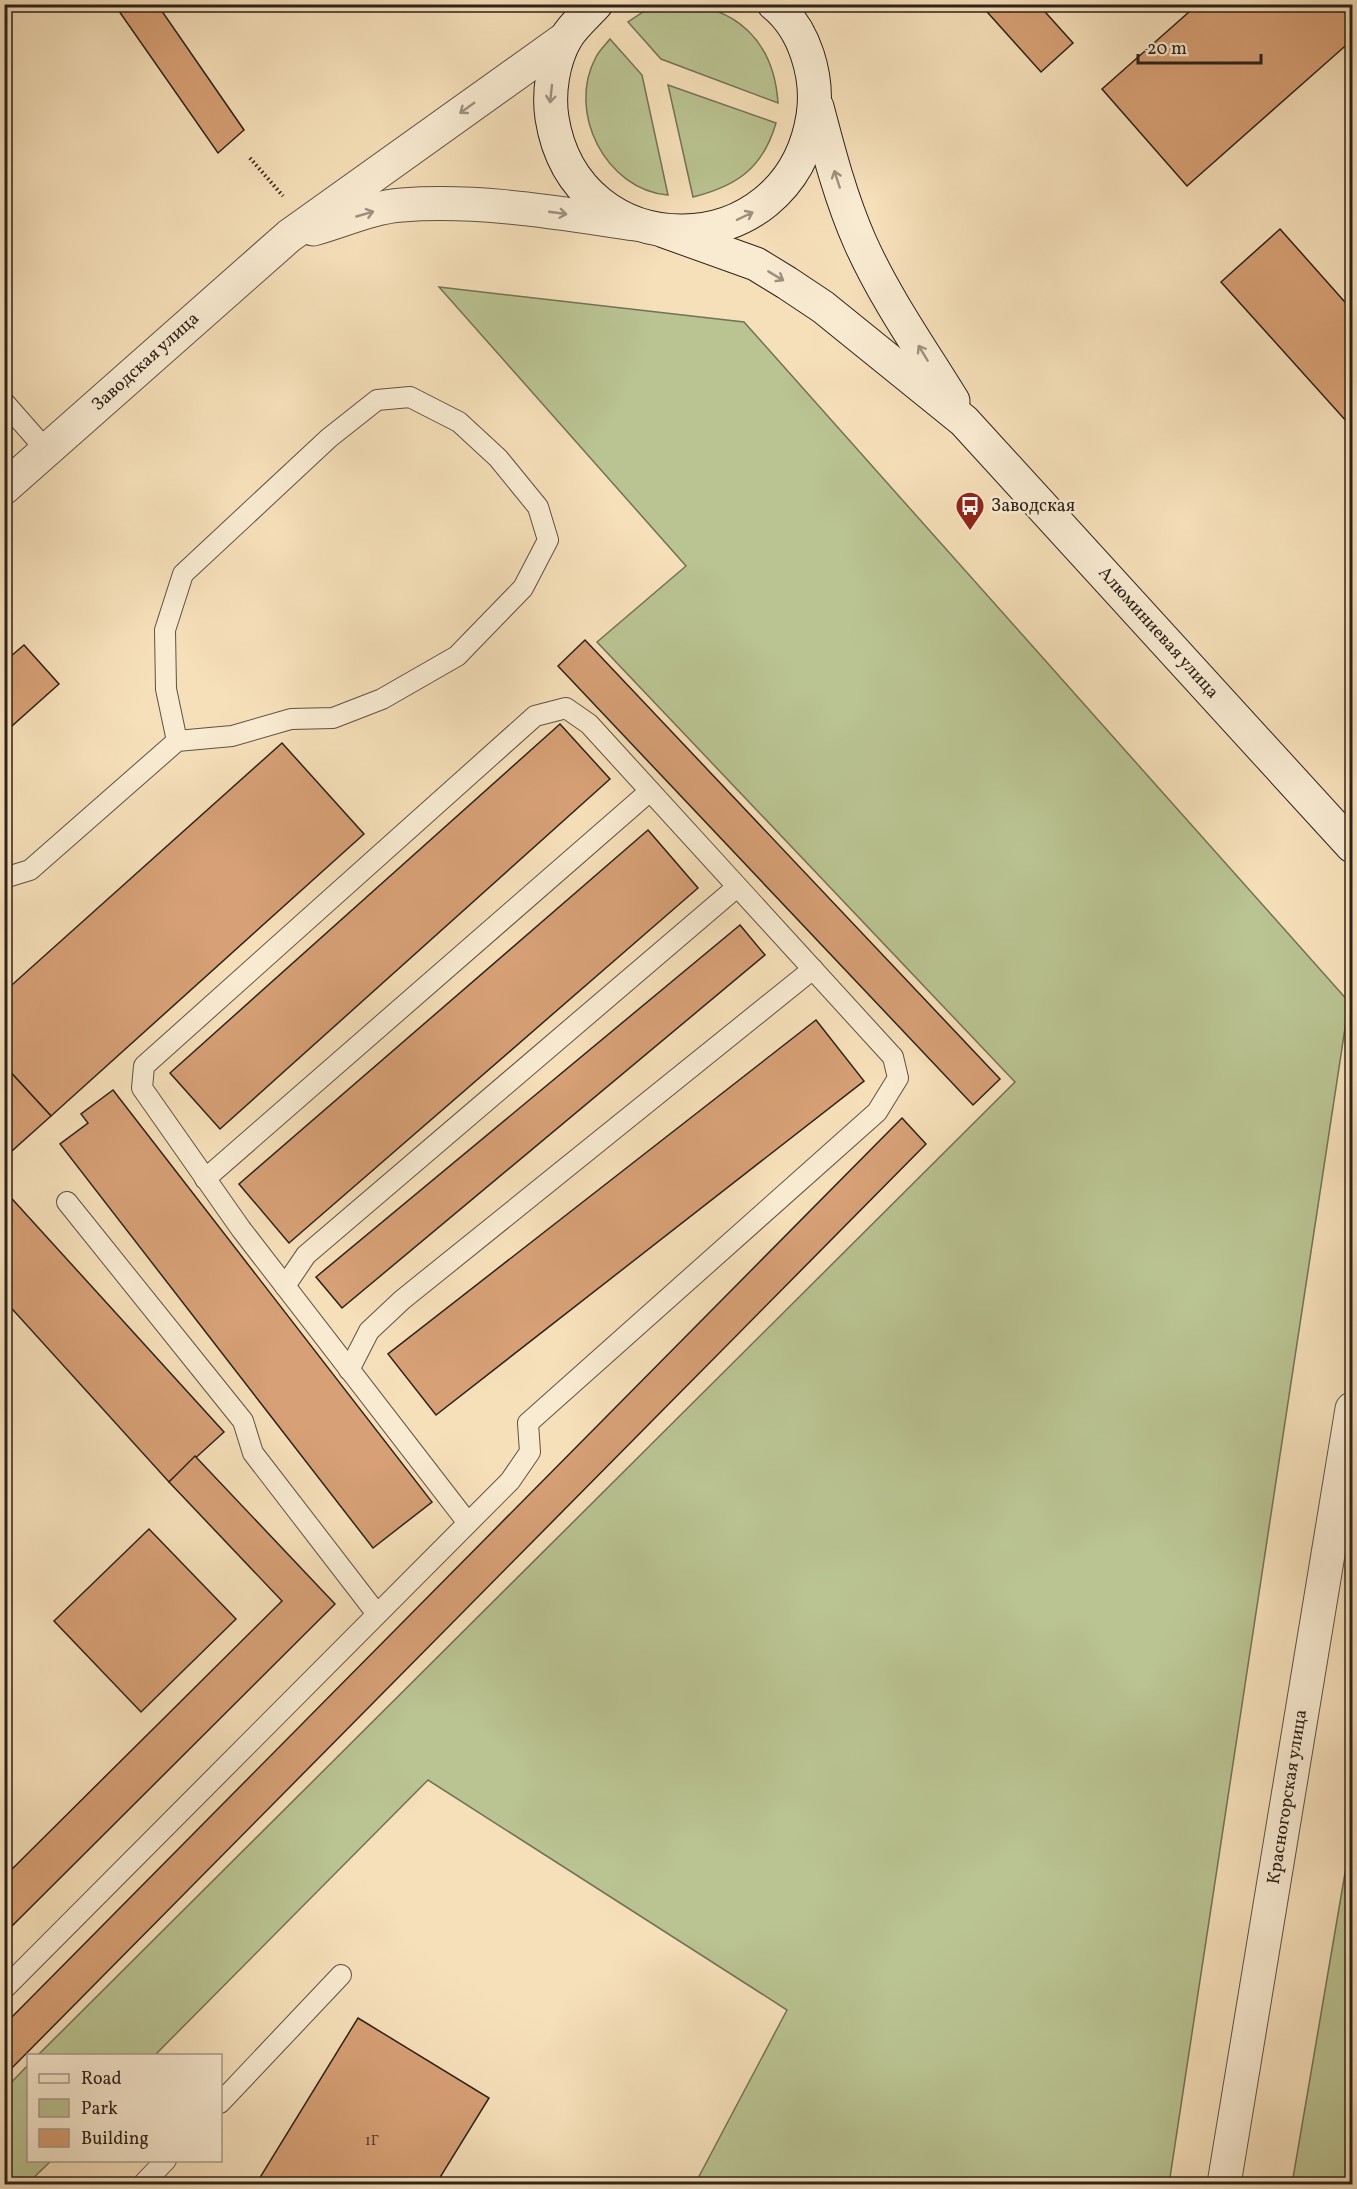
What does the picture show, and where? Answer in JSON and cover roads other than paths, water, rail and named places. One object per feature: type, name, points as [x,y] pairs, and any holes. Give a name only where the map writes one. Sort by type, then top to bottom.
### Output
[{"type":"main road","points":[[596,4],[566,38],[554,70],[550,104],[555,138],[569,169],[591,196],[613,212],[650,228],[756,264],[823,308],[964,421]]},
{"type":"main road","points":[[774,4],[800,37]]},
{"type":"main road","points":[[793,4],[800,37],[812,68],[816,102],[834,173],[861,244],[879,280],[964,421]]},
{"type":"main road","name":"Заводская улица","points":[[4,488],[288,236],[566,38]]},
{"type":"main road","points":[[288,236],[400,205],[453,205],[542,211],[691,232],[723,226],[753,212],[778,192],[798,165],[810,134],[816,102]]},
{"type":"main road","name":"Алюминиевая улица","points":[[964,421],[1353,846]]},
{"type":"main road","name":"Красногорская улица","points":[[1224,2184],[1353,1409]]},
{"type":"lane","points":[[4,878],[30,870],[177,741],[232,736],[291,719],[333,718],[382,699],[457,656],[523,588],[548,540],[538,507],[498,458],[459,422],[410,397],[376,400],[329,438],[183,574],[165,630],[166,689],[177,741]]},
{"type":"lane","points":[[4,402],[47,451]]},
{"type":"lane","points":[[4,1989],[510,1481],[530,1452],[528,1423],[877,1112],[898,1078],[893,1057],[589,724],[566,708],[535,716],[144,1066],[142,1088],[206,1179],[285,1286],[468,1523]]},
{"type":"lane","points":[[206,1179],[650,791]]},
{"type":"lane","points":[[285,1286],[306,1255],[737,887]]},
{"type":"lane","points":[[350,1370],[369,1331],[402,1300],[813,969]]},
{"type":"lane","points":[[68,1202],[243,1421],[253,1453],[377,1614]]},
{"type":"lane","points":[[222,2101],[341,1975]]},
{"type":"lane","points":[[143,2184],[164,2162]]},
{"type":"place","name":"Заводская","points":[[970,532]]}]
